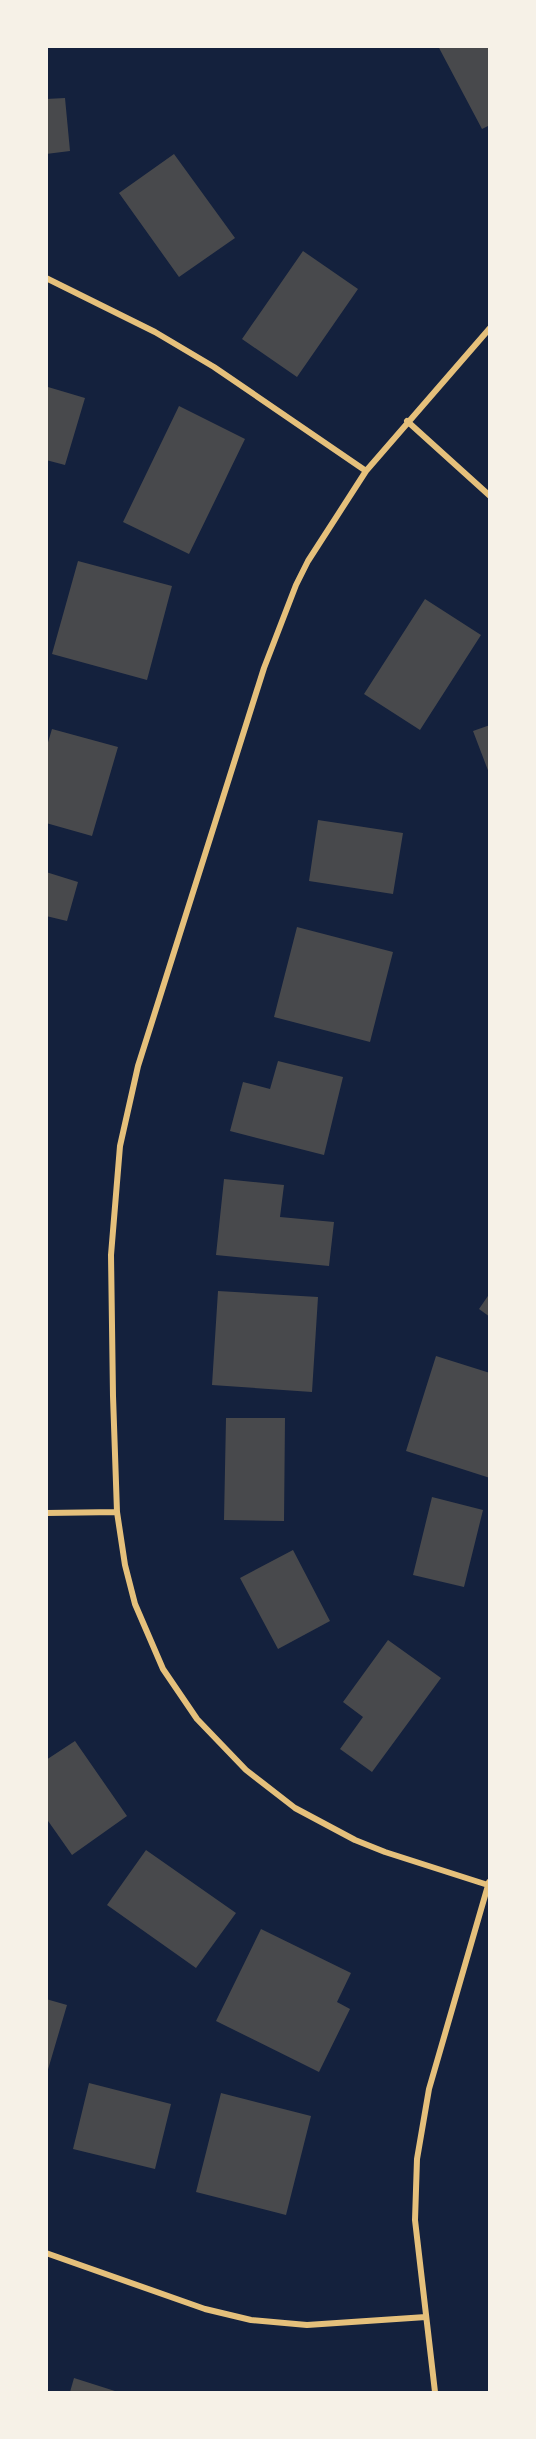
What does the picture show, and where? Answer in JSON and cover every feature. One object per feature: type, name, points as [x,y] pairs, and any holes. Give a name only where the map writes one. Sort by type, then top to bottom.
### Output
[{"type":"street","points":[[46,278],[155,332],[214,367],[366,471]]},
{"type":"street","points":[[435,2392],[415,2220],[417,2159],[429,2089],[489,1884],[385,1852],[355,1840],[295,1808],[246,1770],[197,1719],[164,1669],[135,1604],[125,1565],[117,1512],[112,1396],[111,1255],[120,1146],[138,1066],[264,668],[296,585],[308,561],[366,471],[489,328]]},
{"type":"street","points":[[407,421],[489,496]]},
{"type":"street","points":[[46,1513],[117,1512]]},
{"type":"street","points":[[46,2253],[205,2309],[251,2320],[307,2325],[426,2317]]},
{"type":"building","points":[[438,46],[490,46],[490,125],[482,129]]},
{"type":"building","points":[[65,98],[70,151],[46,154],[46,99]]},
{"type":"building","points":[[174,154],[235,238],[179,277],[119,193]]},
{"type":"building","points":[[303,251],[358,289],[297,377],[242,339]]},
{"type":"building","points":[[48,387],[85,398],[65,465],[46,460]]},
{"type":"building","points":[[179,406],[245,439],[189,554],[123,522]]},
{"type":"building","points":[[78,561],[172,586],[147,680],[52,654]]},
{"type":"building","points":[[425,599],[481,635],[420,730],[364,694]]},
{"type":"building","points":[[490,725],[490,773],[489,773],[473,731]]},
{"type":"building","points":[[52,729],[118,747],[92,836],[46,823],[46,749]]},
{"type":"building","points":[[318,820],[403,833],[393,894],[309,881]]},
{"type":"building","points":[[46,872],[78,882],[67,921],[46,916]]},
{"type":"building","points":[[297,927],[393,952],[370,1042],[274,1017]]},
{"type":"building","points":[[278,1061],[343,1077],[324,1155],[230,1131],[243,1082],[270,1089]]},
{"type":"building","points":[[224,1179],[284,1185],[280,1217],[334,1222],[329,1266],[216,1255]]},
{"type":"building","points":[[218,1291],[318,1297],[312,1392],[212,1385]]},
{"type":"building","points":[[490,1293],[490,1317],[479,1309]]},
{"type":"building","points":[[436,1356],[490,1373],[490,1478],[406,1451]]},
{"type":"building","points":[[226,1418],[285,1418],[284,1521],[224,1520]]},
{"type":"building","points":[[432,1497],[483,1510],[464,1587],[413,1575]]},
{"type":"building","points":[[293,1550],[330,1621],[278,1649],[240,1578]]},
{"type":"building","points":[[388,1640],[441,1678],[372,1772],[340,1749],[363,1717],[343,1702]]},
{"type":"building","points":[[75,1741],[127,1816],[72,1855],[46,1818],[46,1760]]},
{"type":"building","points":[[146,1850],[236,1913],[196,1968],[107,1905]]},
{"type":"building","points":[[261,1929],[351,1973],[337,2002],[350,2009],[319,2072],[216,2021]]},
{"type":"building","points":[[46,1999],[67,2005],[47,2073],[46,2073]]},
{"type":"building","points":[[89,2083],[171,2104],[155,2169],[73,2149]]},
{"type":"building","points":[[221,2093],[311,2116],[286,2215],[196,2192]]},
{"type":"building","points":[[74,2378],[118,2392],[70,2392]]}]
